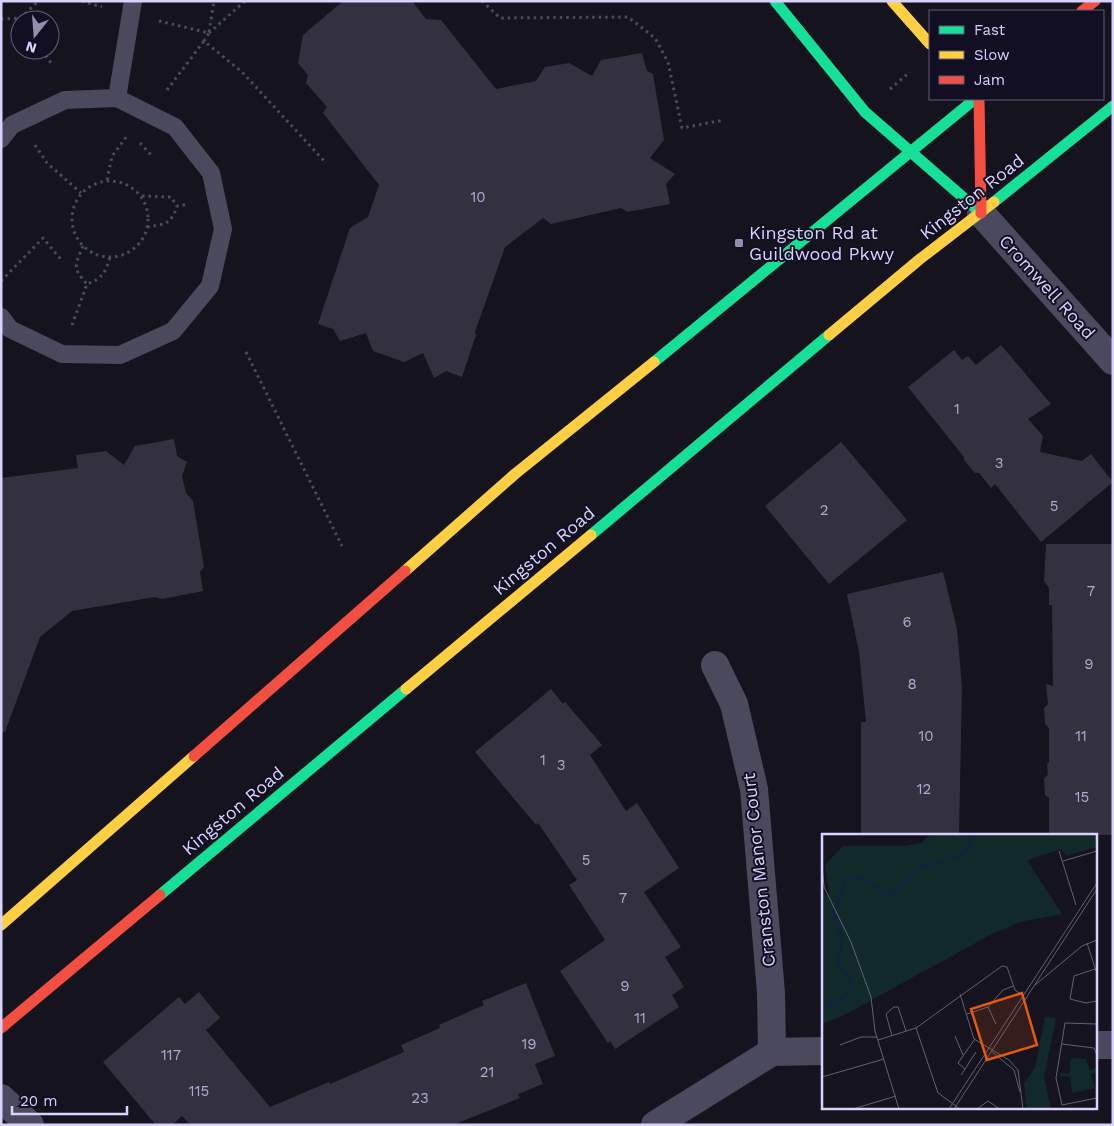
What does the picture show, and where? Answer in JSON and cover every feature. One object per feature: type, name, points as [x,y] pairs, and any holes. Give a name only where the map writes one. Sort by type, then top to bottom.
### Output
[{"type":"main road","points":[[775,1],[865,112],[981,213]]},
{"type":"main road","points":[[892,1],[929,43]]},
{"type":"main road","points":[[1083,10],[1095,1]]},
{"type":"main road","points":[[1,925],[516,474],[974,100]]},
{"type":"main road","points":[[979,100],[981,213]]},
{"type":"main road","name":"Kingston Road","points":[[1,1028],[920,259],[981,213],[1113,106]]},
{"type":"street","name":"Cromwell Road","points":[[981,213],[1113,361]]},
{"type":"street","name":"Cranston Manor Court","points":[[714,665],[734,704],[754,789],[770,993],[772,1052]]},
{"type":"street","points":[[1096,1045],[1113,1044]]},
{"type":"street","points":[[655,1125],[772,1052],[822,1051]]},
{"type":"street","points":[[1,1098],[30,1125]]},
{"type":"lane","points":[[117,98],[132,8]]},
{"type":"lane","points":[[1,139],[12,125],[65,100],[117,98],[175,127],[211,173],[223,229],[210,286],[173,331],[120,355],[62,354],[10,329],[1,317]]},
{"type":"path","points":[[82,1],[132,8],[209,33]]},
{"type":"path","points":[[209,33],[214,1]]},
{"type":"path","points":[[107,180],[112,156],[124,138],[150,114],[209,33],[245,1]]},
{"type":"path","points":[[482,1],[500,18],[628,17],[655,38],[668,62],[682,128],[724,120]]},
{"type":"path","points":[[204,41],[242,72],[326,163]]},
{"type":"path","points":[[49,60],[53,66]]},
{"type":"path","points":[[889,89],[916,68]]},
{"type":"path","points":[[20,121],[47,163],[81,193]]},
{"type":"path","points":[[107,180],[120,182],[132,187],[142,196],[146,206],[147,228],[142,240],[134,249],[123,255],[110,257],[100,256],[84,246],[72,226],[72,214],[81,193],[89,186],[107,180]]},
{"type":"path","points":[[142,196],[171,197],[177,206]]},
{"type":"path","points":[[177,206],[217,200]]},
{"type":"path","points":[[147,228],[167,224],[174,216],[177,206]]},
{"type":"path","points":[[1,281],[42,238],[63,262]]},
{"type":"path","points":[[84,246],[75,264],[77,273],[87,284]]},
{"type":"path","points":[[87,284],[98,280],[106,272],[110,257]]},
{"type":"path","points":[[62,354],[87,284]]},
{"type":"path","points":[[246,352],[342,546]]},
{"type":"building","points":[[343,1],[412,1],[426,19],[441,20],[496,89],[536,81],[545,67],[569,63],[592,76],[601,60],[642,53],[647,71],[653,74],[664,140],[650,158],[675,174],[666,184],[670,204],[627,212],[621,208],[551,224],[543,218],[505,247],[475,332],[476,335],[462,377],[446,371],[434,378],[423,353],[404,362],[373,351],[366,333],[340,341],[333,329],[318,324],[350,228],[368,217],[379,185],[323,113],[327,107],[306,83],[308,75],[298,63],[303,35]]},
{"type":"building","points":[[1001,345],[1051,404],[1028,419],[1043,436],[1040,452],[1082,461],[1091,454],[1113,482],[1041,542],[995,484],[991,488],[979,473],[975,473],[908,387],[954,350],[962,360],[968,356],[976,365]]},
{"type":"building","points":[[174,439],[177,456],[187,462],[182,476],[186,493],[193,501],[204,567],[200,572],[203,591],[162,599],[155,597],[72,611],[40,637],[5,732],[1,732],[1,478],[78,468],[76,455],[106,451],[124,465],[135,446]]},
{"type":"building","points":[[841,442],[907,520],[829,584],[765,506]]},
{"type":"building","points":[[1046,544],[1113,544],[1113,835],[1049,834],[1049,798],[1045,795],[1044,778],[1048,775],[1049,728],[1045,724],[1044,708],[1048,704],[1046,684],[1053,686],[1052,605],[1049,605],[1049,588],[1044,581]]},
{"type":"building","points":[[943,572],[957,629],[962,687],[959,834],[861,834],[861,722],[866,722],[859,652],[847,594]]},
{"type":"building","points":[[551,689],[563,704],[565,702],[602,745],[590,755],[626,811],[637,803],[679,868],[644,892],[681,947],[665,957],[684,987],[672,995],[679,1007],[615,1049],[610,1041],[608,1043],[560,971],[605,940],[569,885],[577,880],[538,823],[536,825],[475,752]]},
{"type":"building","points":[[526,983],[555,1056],[535,1064],[543,1084],[518,1094],[520,1098],[453,1125],[191,1125],[182,1116],[172,1125],[156,1125],[103,1062],[179,997],[185,1004],[199,992],[220,1018],[206,1030],[270,1107],[329,1082],[330,1084],[404,1052],[401,1045],[440,1028],[439,1025],[484,1005],[482,1001]]},
{"type":"traffic: fast","points":[[775,1],[865,112],[981,213]]},
{"type":"traffic: fast","points":[[654,362],[974,100]]},
{"type":"traffic: fast","points":[[994,202],[1113,106]]},
{"type":"traffic: fast","points":[[591,535],[829,335]]},
{"type":"traffic: fast","points":[[160,895],[406,689]]},
{"type":"traffic: slow","points":[[892,1],[929,43]]},
{"type":"traffic: slow","points":[[829,335],[920,259],[994,202]]},
{"type":"traffic: slow","points":[[405,571],[515,474],[654,362]]},
{"type":"traffic: slow","points":[[406,689],[591,535]]},
{"type":"traffic: slow","points":[[1,925],[194,756]]},
{"type":"traffic: jam","points":[[1083,10],[1095,1]]},
{"type":"traffic: jam","points":[[979,100],[981,213]]},
{"type":"traffic: jam","points":[[194,756],[405,571]]},
{"type":"traffic: jam","points":[[1,1028],[160,895]]},
{"type":"place","name":"Kingston Rd at Guildwood Pkwy","points":[[739,243]]}]
